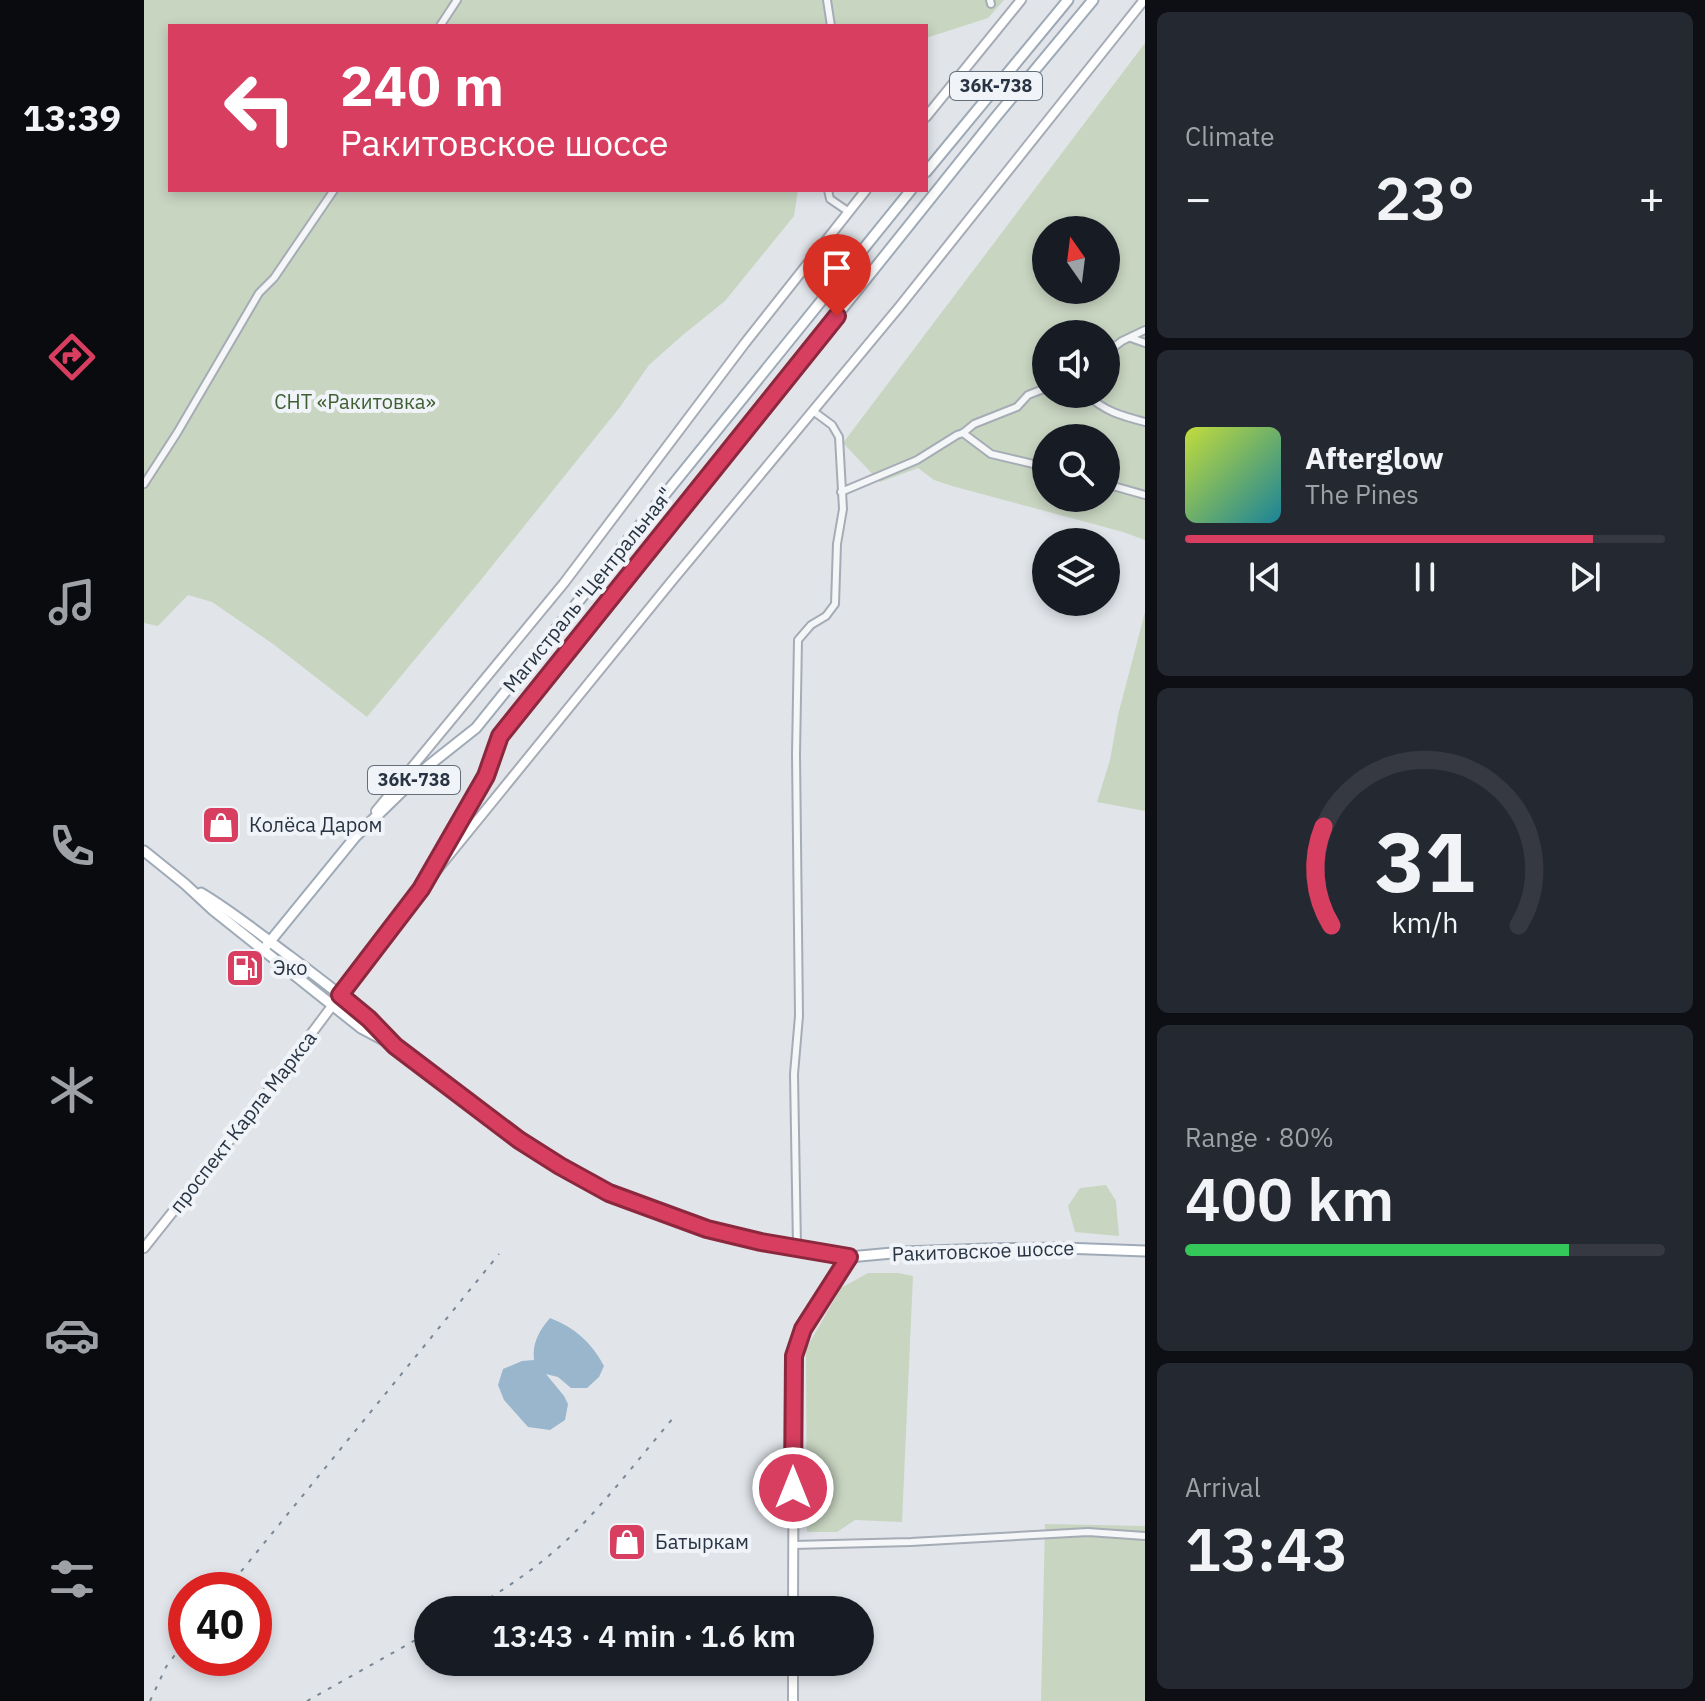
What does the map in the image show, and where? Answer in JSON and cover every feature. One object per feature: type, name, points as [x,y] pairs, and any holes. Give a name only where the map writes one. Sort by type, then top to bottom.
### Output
[{"type":"main road","points":[[928,115],[1021,0]]},
{"type":"main road","name":"36К-738","points":[[928,170],[1068,0]]},
{"type":"main road","name":"Магистраль \"Центральная\"","points":[[421,889],[486,776],[500,736],[1093,0]]},
{"type":"main road","points":[[421,889],[910,294],[1144,0]]},
{"type":"main road","points":[[356,836],[564,583],[745,343],[864,192]]},
{"type":"main road","name":"Магистраль \"Центральная\"","points":[[356,836],[428,766],[476,728],[909,192]]},
{"type":"main road","name":"36К-738","points":[[263,950],[356,836]]},
{"type":"main road","name":"Ракитовское шоссе","points":[[144,851],[332,1006],[361,1028],[395,1046]]},
{"type":"main road","name":"Ракитовское шоссе","points":[[185,884],[215,901],[271,942],[369,1019],[395,1046],[519,1140],[609,1193],[707,1229],[849,1257],[987,1249],[1145,1251]]},
{"type":"main road","name":"36К-738","points":[[340,995],[421,889]]},
{"type":"main road","name":"проспект Карла Маркса","points":[[144,1248],[340,995]]},
{"type":"main road","points":[[793,1596],[794,1356],[803,1329],[849,1257]]},
{"type":"main road","points":[[793,1676],[793,1701]]},
{"type":"street","points":[[441,24],[457,0]]},
{"type":"street","points":[[827,0],[831,24]]},
{"type":"street","points":[[144,484],[259,293],[274,278],[333,192]]},
{"type":"street","points":[[828,192],[830,199],[849,212]]},
{"type":"street","points":[[1120,342],[1145,330]]},
{"type":"street","points":[[1131,338],[1145,343]]},
{"type":"street","points":[[841,492],[917,460],[974,424],[1017,407],[1032,393]]},
{"type":"street","points":[[1103,408],[1145,422]]},
{"type":"street","points":[[797,1247],[794,1074],[799,1016],[798,640],[835,604],[837,544],[843,509],[839,437],[832,425],[813,411]]},
{"type":"street","points":[[963,433],[991,454],[1032,464]]},
{"type":"street","points":[[1120,488],[1145,495]]},
{"type":"street","points":[[793,1545],[1088,1532],[1145,1536]]},
{"type":"green space","name":"СНТ «Ракитовка»","points":[[144,0],[1004,0],[988,18],[928,37],[928,24],[168,24],[168,192],[798,192],[794,216],[725,301],[649,365],[620,407],[367,717],[273,644],[212,602],[188,595],[158,626],[144,623]]},
{"type":"green space","points":[[1145,43],[1145,540],[1120,531],[1120,528],[1108,528],[1049,512],[1120,512],[1120,424],[1032,424],[1032,508],[934,480],[918,468],[880,482],[843,443]]},
{"type":"green space","points":[[1145,612],[1145,811],[1097,802]]},
{"type":"green space","points":[[1106,1185],[1116,1201],[1119,1236],[1075,1232],[1068,1206],[1080,1188]]},
{"type":"green space","points":[[868,1273],[913,1276],[902,1522],[855,1520],[837,1532],[807,1532],[806,1349],[841,1288]]},
{"type":"green space","points":[[1045,1524],[1145,1526],[1145,1701],[1041,1701]]},
{"type":"water","points":[[550,1318],[582,1337],[604,1366],[599,1377],[587,1388],[571,1388],[558,1377],[546,1374],[568,1404],[565,1420],[550,1430],[528,1427],[504,1400],[498,1385],[503,1369],[534,1360],[537,1338]]},
{"type":"railway","points":[[241,1572],[499,1254]]},
{"type":"railway","points":[[493,1596],[569,1538],[674,1417]]},
{"type":"railway","points":[[307,1701],[414,1641]]},
{"type":"railway","points":[[150,1701],[168,1664]]},
{"type":"place","name":"Колёса Даром","points":[[221,825]]},
{"type":"place","name":"Эко","points":[[245,968]]},
{"type":"place","name":"Батыркам","points":[[627,1542]]},
{"type":"route","points":[[793,1488],[794,1356],[797,1343],[849,1257],[707,1229],[609,1193],[519,1140],[395,1046],[340,995],[421,889],[486,776],[500,736],[837,316]]}]
